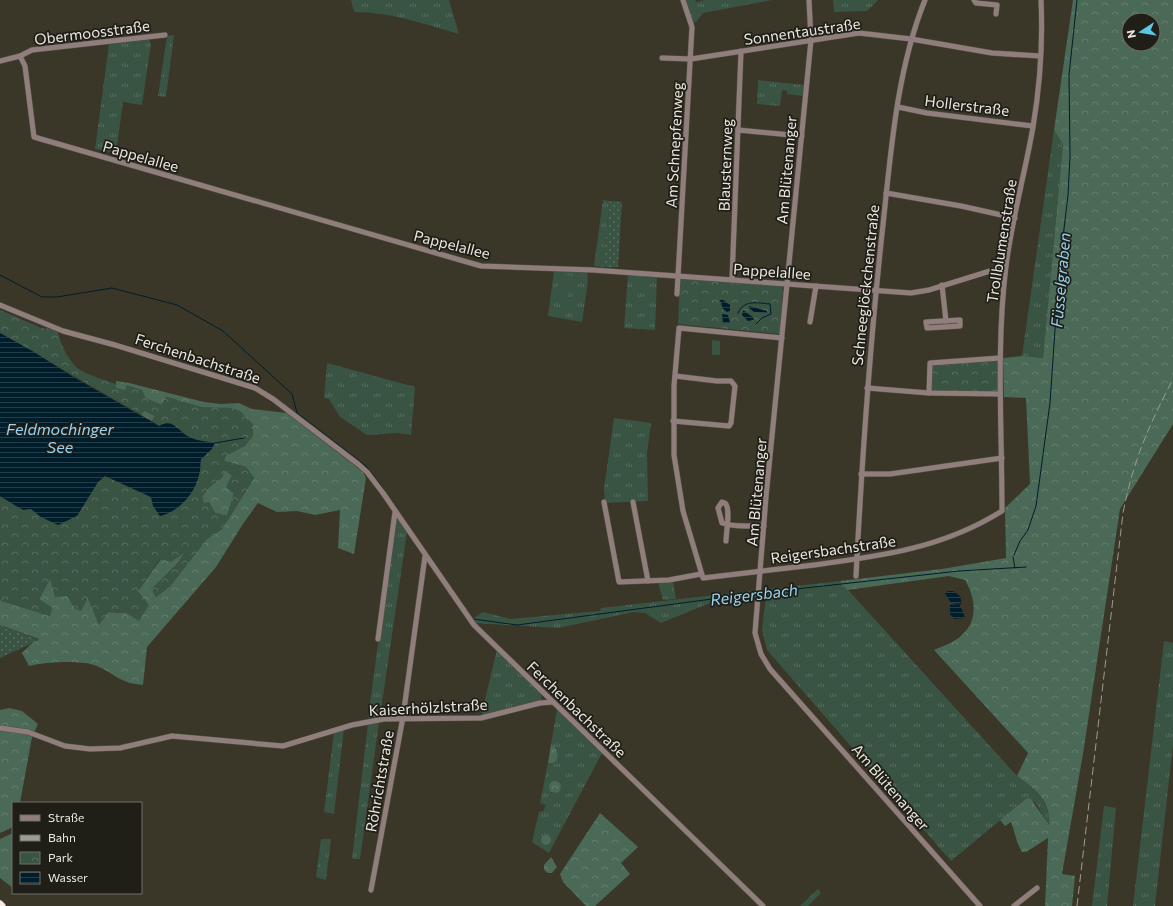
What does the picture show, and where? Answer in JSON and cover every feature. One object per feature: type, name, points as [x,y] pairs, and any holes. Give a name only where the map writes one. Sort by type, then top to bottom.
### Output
[{"type":"street","name":"Am Schnepfenweg","points":[[678,294],[692,27],[683,0]]},
{"type":"street","name":"Am Blütenanger","points":[[809,0],[811,40],[757,592],[755,632],[761,654],[770,669],[980,906]]},
{"type":"street","name":"Schneeglöckchenstraße","points":[[856,576],[867,388],[886,193],[898,107],[911,39],[925,0]]},
{"type":"street","points":[[974,0],[976,3],[997,2],[996,14]]},
{"type":"street","name":"Trollblumenstraße","points":[[1002,511],[1000,358],[1006,266],[1033,126],[1040,56],[1041,0]]},
{"type":"street","name":"Sonnentaustraße","points":[[662,58],[691,59],[859,33],[911,39],[965,50],[1040,56]]},
{"type":"street","name":"Obermoosstraße","points":[[0,61],[20,56],[32,50],[165,35]]},
{"type":"street","name":"Blausternweg","points":[[732,279],[741,51]]},
{"type":"street","name":"Pappelallee","points":[[20,56],[25,66],[34,137],[481,266],[593,270],[917,293],[1006,266]]},
{"type":"street","name":"Hollerstraße","points":[[898,107],[927,113],[1033,126]]},
{"type":"street","points":[[738,130],[802,136]]},
{"type":"street","points":[[886,193],[961,206],[1015,218]]},
{"type":"street","points":[[942,285],[946,321]]},
{"type":"street","points":[[810,322],[816,286]]},
{"type":"street","name":"Ferchenbachstraße","points":[[0,305],[63,331],[115,345],[255,388],[273,398],[358,464],[371,477],[473,624],[763,906]]},
{"type":"street","points":[[960,320],[960,326],[927,328],[926,322],[946,321],[960,320]]},
{"type":"street","points":[[701,574],[688,531],[678,488],[674,455],[674,376],[679,328],[782,338]]},
{"type":"street","points":[[929,393],[930,363],[1000,358]]},
{"type":"street","points":[[673,421],[729,426],[732,423],[735,386],[731,381],[717,381],[674,376]]},
{"type":"street","points":[[867,388],[929,393],[1000,394]]},
{"type":"street","points":[[861,474],[890,474],[1002,458]]},
{"type":"street","name":"Reigersbachstraße","points":[[604,502],[617,578],[619,582],[623,583],[669,580],[701,574],[703,578],[760,572],[857,559],[908,550],[955,536],[1002,511]]},
{"type":"street","points":[[633,502],[648,581]]},
{"type":"street","points":[[378,639],[395,512]]},
{"type":"street","points":[[726,541],[727,524],[764,526]]},
{"type":"street","name":"Röhrichtstraße","points":[[371,890],[403,717],[425,556]]},
{"type":"street","points":[[543,702],[545,695]]},
{"type":"street","name":"Kaiserhölzlstraße","points":[[0,728],[28,732],[65,746],[90,749],[120,748],[172,736],[283,746],[362,723],[403,717],[481,718],[543,702],[553,702]]},
{"type":"street","points":[[1014,906],[1037,888]]},
{"type":"green space","points":[[351,0],[449,0],[459,34],[394,16],[354,12]]},
{"type":"green space","points":[[684,0],[695,0],[696,2],[705,0],[772,0],[703,13],[696,22],[692,23]]},
{"type":"green space","points":[[833,0],[878,0],[867,11],[834,12]]},
{"type":"green space","points":[[1073,0],[1173,0],[1173,424],[1120,509],[1083,754],[1062,874],[1075,876],[1072,906],[1045,906],[1048,838],[1026,852],[1022,852],[1018,845],[1011,822],[1005,826],[1000,820],[1027,798],[1031,799],[1049,825],[1049,816],[1044,802],[1036,791],[1017,776],[1028,753],[934,650],[949,644],[959,637],[967,629],[971,622],[974,608],[973,601],[965,580],[949,576],[847,590],[840,581],[942,569],[1006,558],[1005,508],[1030,484],[1026,398],[1004,397],[1003,358],[1022,356],[1043,358],[1063,144],[1054,130]]},
{"type":"green space","points":[[174,35],[166,97],[158,96],[167,36]]},
{"type":"green space","points":[[149,40],[151,44],[142,105],[123,102],[116,153],[95,149],[109,44]]},
{"type":"green space","points":[[758,80],[804,85],[803,96],[787,94],[787,91],[782,90],[780,106],[757,104]]},
{"type":"green space","points":[[1054,130],[1063,144],[1043,358],[1022,356]]},
{"type":"green space","points":[[603,200],[610,201],[602,267],[594,266]]},
{"type":"green space","points":[[610,201],[622,202],[618,267],[602,267]]},
{"type":"green space","points":[[554,271],[587,272],[588,281],[582,322],[548,316]]},
{"type":"green space","points":[[560,274],[571,276],[568,298],[556,297]]},
{"type":"green space","points":[[628,274],[657,276],[655,330],[624,328]]},
{"type":"green space","points":[[680,278],[783,286],[780,334],[678,324]]},
{"type":"green space","points":[[0,310],[41,328],[54,329],[58,332],[66,353],[80,370],[116,384],[116,388],[125,390],[127,385],[142,390],[146,398],[162,405],[166,397],[202,407],[237,408],[253,424],[253,436],[245,446],[226,456],[224,461],[246,467],[254,478],[222,529],[207,539],[170,586],[156,597],[151,589],[179,562],[184,553],[171,562],[160,559],[138,591],[149,605],[139,621],[126,613],[108,612],[99,625],[88,598],[81,611],[75,609],[67,596],[55,597],[50,579],[39,599],[53,608],[50,616],[2,601],[0,599],[0,496],[17,507],[31,509],[41,517],[77,516],[98,482],[105,476],[151,497],[152,502],[159,426],[152,421],[155,416],[145,410],[141,415],[0,333]],"holes":[[[224,470],[232,475],[226,487],[234,494],[227,516],[215,513],[209,502],[204,503],[202,497],[210,487],[223,477]]]},
{"type":"green space","points":[[712,340],[720,341],[720,355],[712,355]]},
{"type":"green space","points":[[998,360],[998,391],[931,392],[932,364]]},
{"type":"green space","points":[[327,363],[415,387],[411,435],[399,433],[367,435],[340,417],[329,399],[324,398]]},
{"type":"green space","points":[[116,381],[204,402],[221,404],[239,403],[252,409],[287,413],[363,472],[366,478],[354,554],[338,548],[340,510],[315,515],[297,511],[277,512],[258,503],[216,567],[147,647],[143,685],[127,682],[107,671],[87,663],[62,662],[29,666],[22,653],[39,639],[0,625],[0,599],[2,601],[50,616],[39,599],[50,579],[67,596],[88,598],[99,624],[108,612],[126,613],[138,591],[161,559],[185,552],[179,562],[152,589],[156,597],[170,586],[207,539],[222,529],[254,478],[246,467],[224,461],[223,470],[232,475],[234,494],[227,516],[215,513],[209,502],[204,504],[177,400],[166,397],[162,405],[116,388]]},
{"type":"green space","points":[[144,410],[155,416],[152,421],[141,415]]},
{"type":"green space","points":[[614,418],[651,423],[647,454],[648,501],[605,503],[604,489]]},
{"type":"green space","points":[[395,519],[398,519],[407,532],[380,717],[368,718]]},
{"type":"green space","points":[[75,554],[80,559],[75,564],[70,559]]},
{"type":"green space","points":[[673,581],[676,599],[663,600],[658,582]]},
{"type":"green space","points":[[840,581],[1017,776],[1036,791],[1045,803],[1048,810],[1049,827],[1036,803],[1027,798],[951,861],[767,650],[762,630],[766,596],[710,603],[661,623],[645,613],[634,612],[558,628],[474,623],[474,618],[483,612],[510,619],[600,611],[601,608]]},
{"type":"green space","points":[[0,625],[39,640],[0,658]]},
{"type":"green space","points":[[1164,641],[1173,643],[1173,744],[1155,906],[1133,906]]},
{"type":"green space","points":[[497,649],[540,691],[542,698],[540,702],[481,717]]},
{"type":"green space","points":[[9,708],[22,711],[38,724],[32,737],[20,802],[12,802],[12,827],[0,833],[0,710]]},
{"type":"green space","points":[[557,709],[602,753],[549,853],[532,842],[539,812],[543,811],[546,805],[540,803],[548,763],[553,763],[556,748],[551,744]],"holes":[[[554,781],[561,787],[560,790],[551,793]]]},
{"type":"green space","points":[[379,722],[360,859],[352,859],[368,724]]},
{"type":"green space","points":[[344,729],[334,814],[324,812],[334,733]]},
{"type":"green space","points":[[551,744],[557,750],[557,760],[553,763],[548,763]]},
{"type":"green space","points":[[555,781],[559,783],[561,787],[559,791],[555,793],[551,791],[549,787],[551,783]]},
{"type":"green space","points":[[1104,806],[1116,808],[1107,906],[1092,906]]},
{"type":"green space","points":[[600,813],[638,847],[621,863],[630,874],[595,906],[586,906],[563,882],[560,874]]},
{"type":"green space","points":[[12,833],[12,887],[0,878],[0,839]]},
{"type":"green space","points":[[544,835],[548,835],[550,836],[550,844],[544,845],[541,842],[541,838]]},
{"type":"green space","points":[[321,839],[331,839],[326,880],[316,877]]},
{"type":"green space","points":[[551,857],[557,867],[552,873],[548,873],[544,870],[544,865]]},
{"type":"green space","points":[[818,889],[821,893],[808,906],[800,906]]},
{"type":"water","points":[[720,300],[723,300],[730,305],[730,311],[727,312],[723,309]]},
{"type":"water","points":[[749,306],[767,311],[767,313],[754,312],[749,308]]},
{"type":"water","points":[[743,310],[754,318],[753,320],[748,321],[742,315]]},
{"type":"water","points":[[722,314],[728,315],[730,323],[723,323]]},
{"type":"water","name":"Feldmochinger See","points":[[0,333],[159,426],[167,423],[171,424],[189,437],[215,443],[211,450],[201,459],[197,482],[194,489],[185,501],[173,511],[160,516],[153,506],[151,497],[105,476],[98,482],[77,516],[58,525],[41,517],[31,509],[23,510],[0,496]]},
{"type":"water","points":[[948,591],[953,591],[960,596],[962,604],[951,603],[945,593]]},
{"type":"water","points":[[959,604],[965,618],[954,619],[950,614],[950,605]]},
{"type":"waterway","name":"Füsselgraben","points":[[1014,555],[1020,541],[1028,530],[1036,506],[1050,403],[1059,271],[1068,195],[1070,156],[1069,75],[1077,0]]},
{"type":"waterway","points":[[0,275],[42,297],[57,297],[112,288],[177,305],[223,331],[292,394],[297,413],[366,466],[415,536]]},
{"type":"waterway","points":[[738,313],[748,304],[770,304],[771,314],[762,318],[756,324]]},
{"type":"waterway","points":[[215,443],[244,438]]},
{"type":"waterway","name":"Füsselgraben","points":[[1013,557],[1015,568]]},
{"type":"waterway","name":"Reigersbach","points":[[760,593],[959,571],[1026,567]]},
{"type":"waterway","name":"Reigersbach","points":[[473,619],[517,625],[757,593]]},
{"type":"railway","points":[[1077,906],[1123,513],[1137,460],[1156,412],[1173,379]]}]
